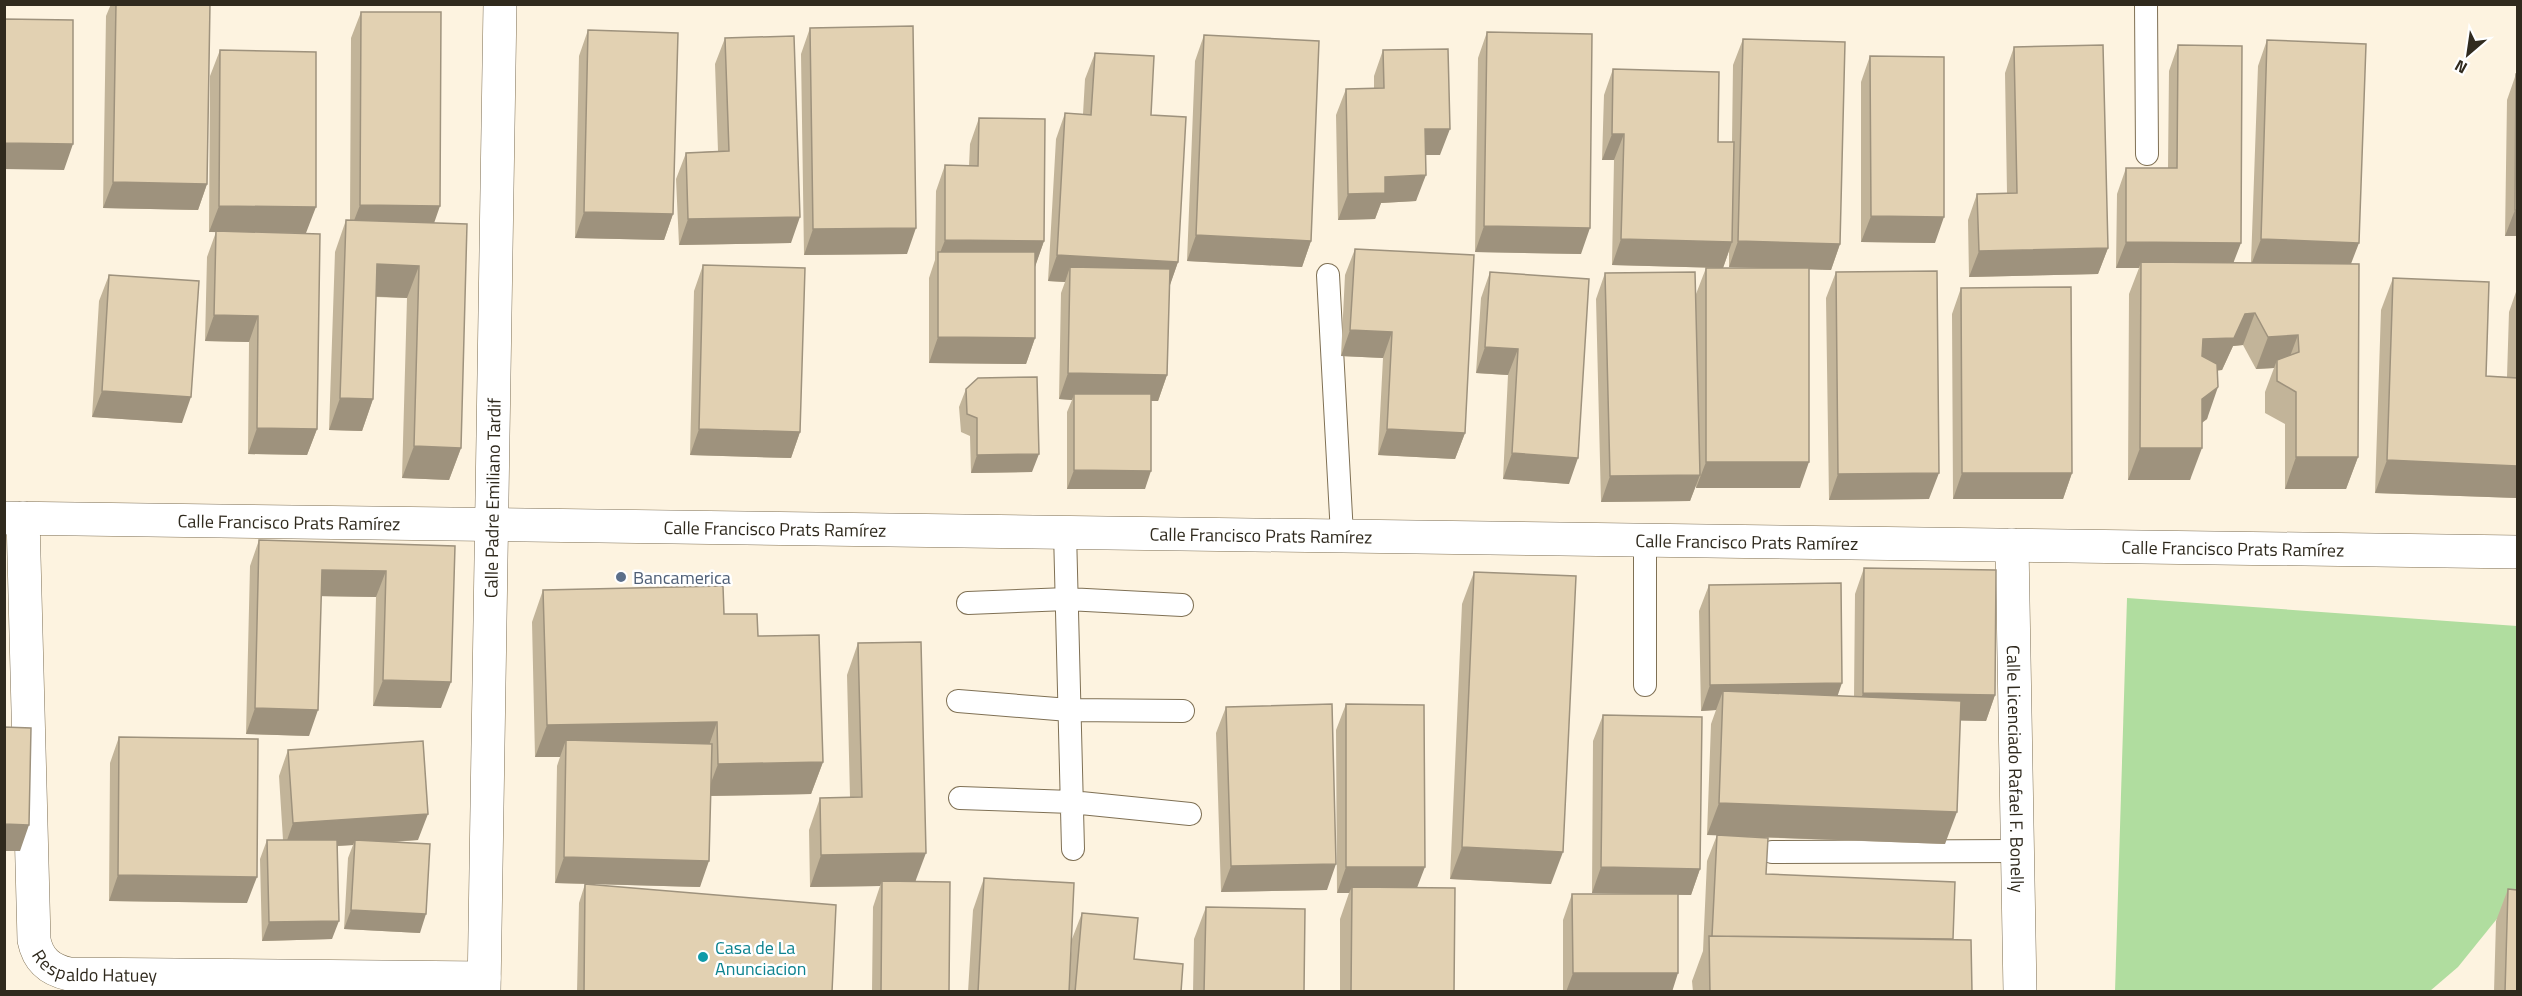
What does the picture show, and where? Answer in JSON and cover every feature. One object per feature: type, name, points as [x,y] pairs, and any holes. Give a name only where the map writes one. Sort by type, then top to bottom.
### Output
[{"type":"street","name":"Calle Padre Emiliano Tardif","points":[[484,985],[500,4]]},
{"type":"street","name":"Calle Francisco Prats Ramírez","points":[[14,518],[2517,552]]},
{"type":"street","name":"Respaldo Hatuey","points":[[14,518],[34,940],[37,953],[45,963],[58,971],[69,974],[484,985]]},
{"type":"street","name":"Calle Licenciado Rafael F. Bonelly","points":[[2012,545],[2020,992]]},
{"type":"lane","points":[[2146,4],[2147,154]]},
{"type":"lane","points":[[1328,275],[1342,535]]},
{"type":"lane","points":[[1065,532],[1073,849]]},
{"type":"lane","points":[[1645,540],[1646,686]]},
{"type":"lane","points":[[968,603],[1067,598],[1182,605]]},
{"type":"lane","points":[[958,700],[1070,710],[1183,711]]},
{"type":"lane","points":[[960,798],[1071,802],[1190,814]]},
{"type":"lane","points":[[1772,852],[2018,851]]},
{"type":"green space","points":[[2127,598],[2517,626],[2517,894],[2458,967],[2430,991],[2115,992]]},
{"type":"building","points":[[116,4],[210,4],[207,184],[113,182]]},
{"type":"building","points":[[361,12],[441,12],[440,206],[360,205]]},
{"type":"building","points":[[4,19],[73,20],[73,144],[4,143]]},
{"type":"building","points":[[913,26],[916,228],[813,229],[810,28]]},
{"type":"building","points":[[588,30],[678,33],[673,214],[584,212]]},
{"type":"building","points":[[1487,32],[1592,34],[1590,228],[1484,226]]},
{"type":"building","points":[[1204,35],[1319,41],[1311,241],[1196,235]]},
{"type":"building","points":[[794,36],[800,217],[688,219],[686,153],[729,151],[725,38]]},
{"type":"building","points":[[1743,39],[1845,42],[1840,244],[1738,241]]},
{"type":"building","points":[[2267,40],[2366,44],[2359,243],[2261,239]]},
{"type":"building","points":[[2103,45],[2108,248],[1979,251],[1977,194],[2017,193],[2014,47]]},
{"type":"building","points":[[2178,45],[2242,46],[2241,243],[2126,242],[2126,168],[2177,168]]},
{"type":"building","points":[[1448,49],[1450,129],[1425,129],[1426,175],[1385,177],[1385,193],[1348,194],[1346,89],[1384,88],[1383,50]]},
{"type":"building","points":[[220,50],[316,52],[316,207],[219,206]]},
{"type":"building","points":[[1095,53],[1154,56],[1151,115],[1186,117],[1178,262],[1057,255],[1065,113],[1091,115]]},
{"type":"building","points":[[1870,56],[1944,57],[1944,217],[1871,216]]},
{"type":"building","points":[[1613,69],[1719,72],[1718,142],[1734,142],[1732,242],[1621,239],[1624,134],[1612,134]]},
{"type":"building","points":[[2516,74],[2517,210],[2515,210]]},
{"type":"building","points":[[979,118],[1045,119],[1044,241],[945,240],[945,165],[978,166]]},
{"type":"building","points":[[346,220],[467,224],[461,448],[414,446],[419,266],[377,264],[373,399],[340,398]]},
{"type":"building","points":[[216,231],[320,234],[317,429],[257,428],[258,316],[214,315]]},
{"type":"building","points":[[1355,249],[1474,255],[1465,433],[1387,429],[1392,332],[1350,330]]},
{"type":"building","points":[[938,252],[1035,252],[1035,338],[938,337]]},
{"type":"building","points":[[2141,262],[2359,264],[2358,457],[2296,457],[2296,392],[2277,381],[2277,360],[2299,352],[2298,335],[2268,337],[2255,313],[2245,314],[2234,338],[2203,339],[2202,356],[2217,364],[2218,387],[2202,399],[2202,448],[2140,448]]},
{"type":"building","points":[[703,265],[805,268],[800,432],[699,429]]},
{"type":"building","points":[[1070,267],[1170,269],[1167,375],[1068,373]]},
{"type":"building","points":[[1706,268],[1809,268],[1809,462],[1706,462]]},
{"type":"building","points":[[1937,271],[1939,473],[1838,474],[1836,272]]},
{"type":"building","points":[[1490,272],[1589,279],[1578,458],[1512,453],[1518,349],[1485,347]]},
{"type":"building","points":[[1695,272],[1700,475],[1610,476],[1605,273]]},
{"type":"building","points":[[109,275],[199,281],[191,397],[102,391]]},
{"type":"building","points":[[2393,278],[2489,282],[2486,376],[2517,378],[2517,466],[2387,460]]},
{"type":"building","points":[[2071,287],[2072,473],[1962,473],[1961,288]]},
{"type":"building","points":[[1037,377],[1039,454],[977,455],[977,418],[967,414],[966,389],[978,378]]},
{"type":"building","points":[[1074,394],[1151,394],[1151,471],[1074,470]]},
{"type":"building","points":[[259,540],[455,546],[451,682],[383,680],[386,571],[322,570],[318,710],[255,708]]},
{"type":"building","points":[[1864,568],[1996,570],[1995,695],[1863,693]]},
{"type":"building","points":[[1474,572],[1576,576],[1563,852],[1462,847]]},
{"type":"building","points":[[1841,583],[1842,683],[1710,685],[1709,585]]},
{"type":"building","points":[[723,586],[724,614],[757,614],[758,636],[819,635],[823,762],[718,764],[717,722],[547,725],[543,590]]},
{"type":"building","points":[[921,642],[926,853],[821,855],[820,798],[862,797],[858,643]]},
{"type":"building","points":[[1723,691],[1961,701],[1957,812],[1719,803]]},
{"type":"building","points":[[1332,704],[1336,864],[1231,866],[1226,707]]},
{"type":"building","points":[[1346,704],[1424,705],[1425,867],[1346,867]]},
{"type":"building","points":[[1603,715],[1702,717],[1700,869],[1601,867]]},
{"type":"building","points":[[4,727],[31,728],[29,825],[4,824]]},
{"type":"building","points":[[119,737],[258,739],[257,877],[118,875]]},
{"type":"building","points":[[566,740],[712,744],[709,861],[564,857]]},
{"type":"building","points":[[423,741],[428,814],[293,823],[288,750]]},
{"type":"building","points":[[1717,835],[1768,838],[1766,874],[1955,882],[1953,939],[1712,936]]},
{"type":"building","points":[[267,840],[337,840],[339,921],[269,922]]},
{"type":"building","points":[[355,840],[430,844],[426,914],[351,910]]},
{"type":"building","points":[[984,878],[1074,883],[1069,992],[978,992]]},
{"type":"building","points":[[882,881],[950,882],[949,992],[881,992]]},
{"type":"building","name":"Casa de La Anunciacion","points":[[585,884],[836,905],[832,992],[584,992]]},
{"type":"building","points":[[1352,887],[1455,888],[1454,992],[1351,992]]},
{"type":"building","points":[[2508,889],[2517,890],[2517,992],[2505,992]]},
{"type":"building","points":[[1572,894],[1678,894],[1678,973],[1573,973]]},
{"type":"building","points":[[1206,907],[1305,909],[1304,992],[1204,992]]},
{"type":"building","points":[[1082,913],[1138,918],[1134,959],[1183,964],[1181,992],[1075,992]]},
{"type":"building","points":[[1709,936],[1971,940],[1972,992],[1710,992]]},
{"type":"place","name":"Bancamerica","points":[[621,577]]},
{"type":"place","name":"Casa de La Anunciacion","points":[[703,957]]}]
